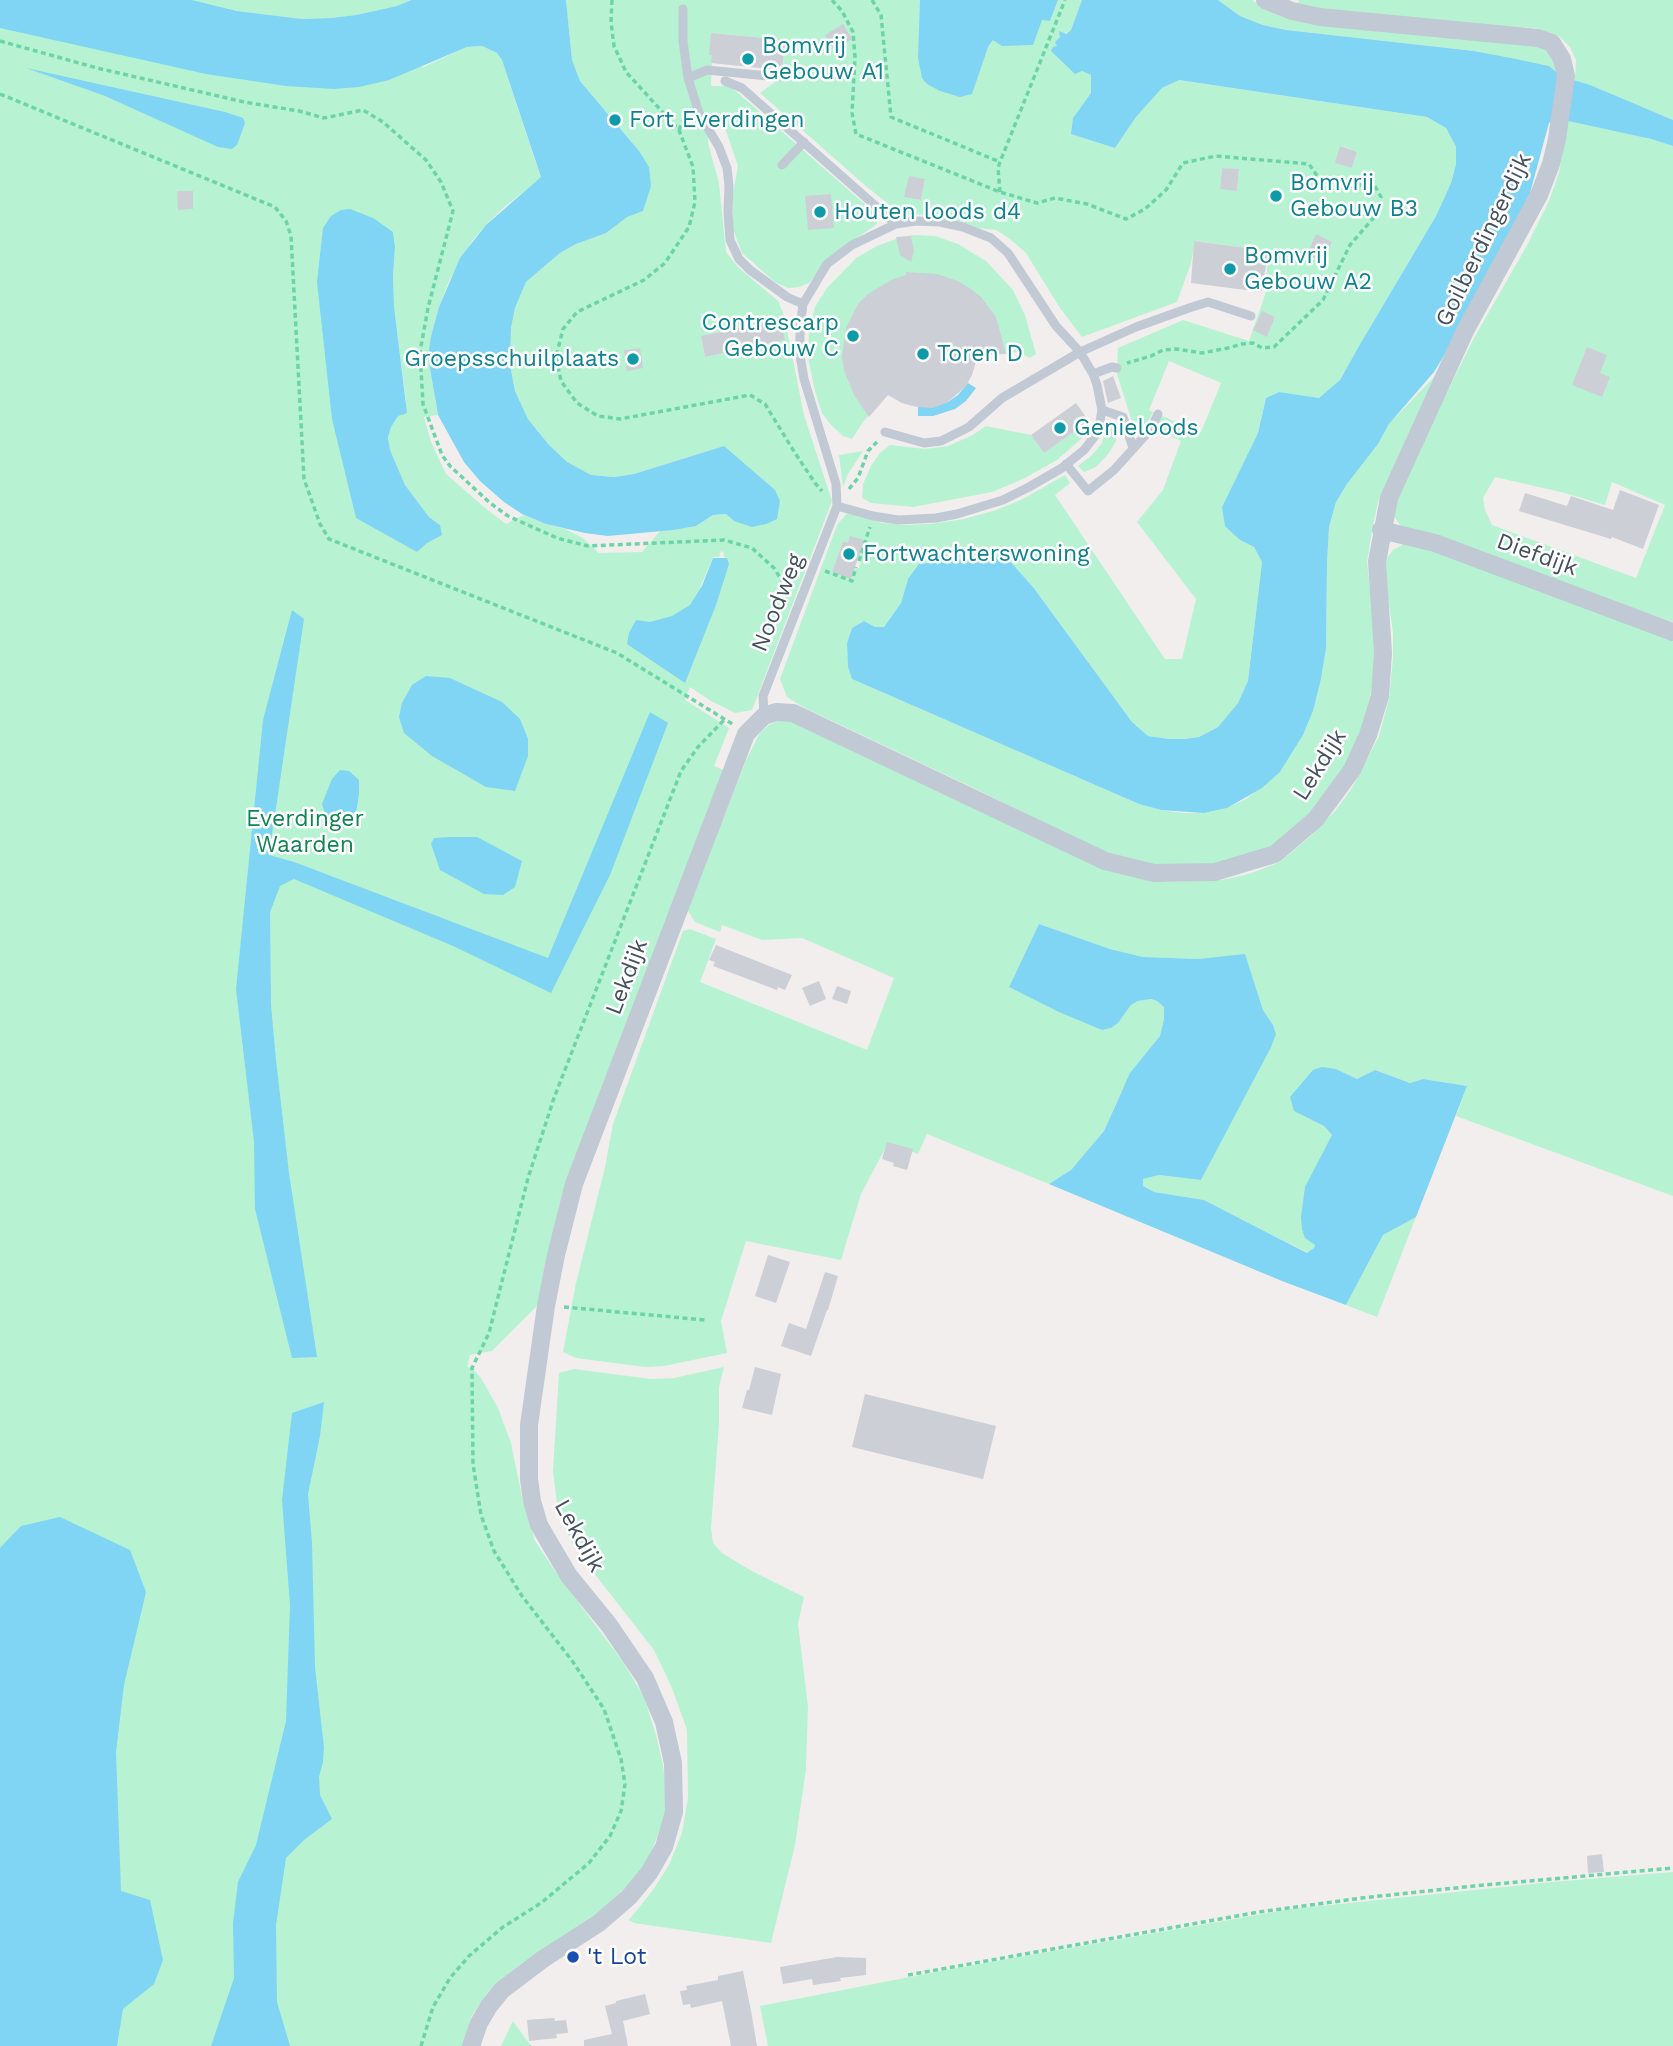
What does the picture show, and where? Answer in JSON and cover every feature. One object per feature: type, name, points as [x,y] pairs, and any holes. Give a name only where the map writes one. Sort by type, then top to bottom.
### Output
[{"type":"street","name":"Goilberdingerdijk","points":[[1265,0],[1292,11],[1320,17],[1538,38],[1552,43],[1562,59],[1566,76],[1560,126],[1551,164],[1539,195],[1465,331],[1389,498],[1381,530]]},
{"type":"street","name":"Diefdijk","points":[[1381,530],[1435,543],[1673,632]]},
{"type":"street","name":"Lekdijk","points":[[471,2046],[479,2023],[502,1990],[599,1923],[629,1897],[649,1873],[664,1847],[674,1812],[673,1763],[664,1722],[645,1678],[609,1625],[569,1576],[539,1525],[532,1501],[528,1461],[529,1425],[555,1255],[574,1184],[746,734],[764,716],[776,712],[793,713],[1105,861],[1154,873],[1214,872],[1275,854],[1316,819],[1352,770],[1368,735],[1380,696],[1383,653],[1377,562],[1381,530]]},
{"type":"lane","points":[[683,9],[683,41],[694,78],[699,113],[719,147],[727,168],[730,240],[739,259],[750,270],[787,297],[803,304]]},
{"type":"lane","points":[[694,78],[707,70],[768,76]]},
{"type":"lane","points":[[725,81],[742,88],[896,223]]},
{"type":"lane","points":[[782,165],[804,142]]},
{"type":"lane","points":[[940,222],[963,227],[991,238],[1008,253],[1056,326],[1080,352],[1093,374],[1102,410],[1098,432],[1084,450],[1066,464],[1029,487],[981,508],[936,518],[898,520],[838,506],[836,484],[804,379],[800,355],[803,304],[827,264],[852,245],[896,223],[940,222]]},
{"type":"lane","points":[[885,432],[924,443],[941,441],[969,427],[1002,398],[1080,352],[1162,317],[1208,302],[1251,316]]},
{"type":"lane","points":[[1093,374],[1112,367],[1117,368]]},
{"type":"lane","points":[[1102,410],[1123,417],[1133,448]]},
{"type":"lane","points":[[1066,464],[1088,491],[1114,471],[1151,429],[1157,414]]},
{"type":"lane","name":"Noodweg","points":[[764,716],[763,696],[838,506]]},
{"type":"path","points":[[612,0],[614,46],[626,72],[679,130],[692,167],[695,202],[689,227],[664,263],[644,280],[576,312],[563,329],[556,357],[561,381],[577,403],[598,416],[620,419],[750,395],[765,404],[815,483],[838,506],[858,478],[868,451],[885,432]]},
{"type":"path","points":[[832,0],[842,11],[853,32],[855,57],[852,113],[856,134],[1000,192],[1037,203],[1055,198],[1087,204],[1126,219],[1145,208],[1166,190],[1184,163],[1216,156],[1309,164],[1320,180],[1346,187],[1373,183],[1381,197],[1376,215],[1350,245],[1323,300],[1274,347],[1262,348],[1253,343],[1202,353],[1163,350],[1117,368]]},
{"type":"path","points":[[872,0],[881,15],[891,117],[1000,162]]},
{"type":"path","points":[[1000,192],[1000,162],[1065,0]]},
{"type":"path","points":[[0,41],[97,68],[244,102],[324,118],[363,110],[383,122],[426,160],[441,182],[453,211],[428,308],[420,352],[423,404],[442,455],[450,466],[508,516],[557,538],[588,546],[724,540],[752,548],[774,568],[795,602]]},
{"type":"path","points":[[0,94],[275,207],[286,221],[291,236],[304,479],[320,524],[329,538],[617,653],[746,734]]},
{"type":"path","points":[[859,561],[868,535]]},
{"type":"path","points":[[832,573],[852,581],[856,567]]},
{"type":"path","points":[[421,2046],[433,2007],[450,1978],[469,1956],[503,1927],[541,1903],[589,1863],[610,1836],[621,1811],[625,1784],[621,1759],[604,1709],[573,1662],[522,1596],[494,1551],[481,1515],[473,1464],[472,1368],[488,1333],[528,1178],[554,1098],[681,771],[698,747],[725,719]]},
{"type":"path","points":[[546,1306],[705,1320]]},
{"type":"path","points":[[908,1975],[1272,1910],[1362,1898],[1673,1868]]},
{"type":"green space","name":"Everdinger Waarden","points":[[0,0],[423,67],[467,47],[482,46],[497,53],[502,60],[541,178],[486,225],[473,240],[449,281],[431,336],[438,415],[424,417],[431,442],[446,474],[484,507],[506,524],[524,515],[565,529],[583,538],[599,553],[642,552],[660,531],[696,526],[713,515],[726,514],[734,521],[724,446],[634,474],[614,477],[591,475],[566,462],[549,445],[528,419],[515,391],[510,365],[511,328],[515,308],[526,282],[560,253],[606,233],[627,216],[643,211],[639,151],[580,81],[572,60],[566,0],[920,0],[920,23],[988,47],[993,40],[1042,19],[1050,21],[1058,0],[1082,0],[1071,30],[1060,36],[1057,46],[1082,71],[1091,75],[1091,93],[1073,118],[1072,134],[1115,148],[1136,117],[1162,88],[1178,80],[1427,117],[1446,128],[1456,147],[1456,164],[1451,183],[1436,216],[1340,380],[1319,398],[1279,392],[1266,398],[1258,433],[1222,507],[1240,540],[1254,547],[1262,562],[1248,681],[1238,703],[1218,727],[1199,737],[1185,739],[1148,736],[1132,722],[1033,587],[1007,558],[908,579],[901,603],[884,627],[875,627],[864,621],[852,628],[847,643],[848,667],[852,679],[1139,804],[1183,813],[1204,813],[1227,808],[1246,799],[1280,772],[1303,735],[1313,711],[1326,648],[1329,527],[1336,502],[1378,444],[1389,424],[1436,375],[1378,502],[1367,562],[1376,646],[1374,678],[1359,736],[1344,768],[1307,819],[1262,853],[1212,867],[1159,867],[1105,853],[803,707],[787,697],[780,679],[837,525],[847,513],[883,523],[904,525],[964,519],[1023,499],[1065,475],[1070,483],[1055,495],[1165,659],[1182,659],[1196,599],[1137,522],[1163,490],[1181,441],[1156,429],[1162,416],[1201,432],[1221,383],[1169,361],[1149,410],[1153,412],[1146,425],[1134,428],[1117,374],[1118,348],[1183,320],[1249,341],[1266,292],[1268,251],[1195,241],[1191,263],[1177,302],[1082,337],[1060,308],[1026,253],[1010,239],[996,230],[979,228],[937,214],[902,215],[760,93],[782,77],[785,40],[713,33],[711,86],[728,86],[737,92],[878,216],[877,224],[832,255],[809,283],[788,288],[775,282],[742,253],[733,229],[733,193],[738,166],[724,125],[712,124],[709,120],[708,143],[719,183],[726,252],[739,268],[778,301],[784,316],[804,415],[832,501],[752,710],[735,713],[690,687],[685,700],[729,728],[714,766],[726,771],[540,1303],[492,1351],[470,1355],[467,1367],[472,1368],[481,1378],[498,1408],[511,1443],[523,1502],[535,1541],[623,1662],[644,1697],[663,1765],[667,1801],[664,1819],[645,1868],[598,1914],[520,1965],[488,1992],[471,2017],[463,2046],[0,2046]],"holes":[[[1341,146],[1357,152],[1352,168],[1336,163]],[[1222,168],[1239,170],[1237,191],[1220,188]],[[909,176],[925,180],[921,200],[905,197]],[[393,232],[394,306],[406,401],[391,427],[388,437],[390,451],[405,485],[429,517],[440,525],[380,506]],[[1262,312],[1275,317],[1267,336],[1254,330]],[[780,319],[785,340],[705,357],[701,336]],[[843,541],[861,548],[857,560],[861,562],[859,568],[832,572]],[[721,551],[729,564],[700,588],[713,557],[719,557]]]},
{"type":"green space","points":[[192,0],[411,0],[397,6],[356,15],[302,19],[237,11]]},
{"type":"green space","points":[[1218,0],[1252,0],[1264,9],[1287,17],[1546,47],[1557,59],[1561,76],[1549,66],[1474,51],[1286,30],[1263,25],[1240,16]]},
{"type":"green space","points":[[1299,0],[1673,0],[1673,120],[1575,80],[1576,60],[1570,47],[1559,36],[1536,28],[1420,21],[1326,10],[1297,5]]},
{"type":"green space","points":[[1568,121],[1673,146],[1673,622],[1401,526],[1393,515],[1393,499],[1474,338],[1525,249],[1549,201],[1559,173]],"holes":[[[1495,477],[1605,505],[1612,482],[1665,505],[1636,578],[1492,525],[1483,498]]]},
{"type":"green space","points":[[913,235],[935,236],[958,244],[986,261],[1013,290],[1025,315],[1036,354],[1030,358],[1019,352],[988,354],[963,303],[863,422],[852,439],[843,436],[831,425],[822,413],[815,391],[808,358],[809,330],[815,307],[827,288],[856,258],[877,246]]},
{"type":"green space","points":[[1089,421],[1088,433],[1057,460],[992,492],[913,507],[871,503],[862,498],[863,484],[871,466],[890,445],[925,449],[948,446],[986,426],[1031,435],[1044,453]]},
{"type":"green space","points":[[1107,423],[1114,428],[1116,441],[1096,467],[1084,472],[1078,466],[1102,443]]},
{"type":"green space","points":[[863,451],[848,474],[843,487],[839,455]]},
{"type":"green space","points":[[1404,544],[1417,545],[1673,639],[1673,1196],[1456,1116],[1467,1086],[1423,1079],[1410,1083],[1375,1070],[1357,1079],[1336,1069],[1294,1111],[1324,1126],[1332,1135],[1328,1144],[1315,1245],[1308,1253],[1204,1200],[1154,1192],[1143,1186],[1143,1179],[1159,1175],[1201,1180],[1276,1034],[1263,1010],[1245,955],[1198,959],[1143,957],[1110,949],[1039,924],[1009,987],[1102,1030],[1118,1023],[1131,1005],[1138,1001],[1150,999],[1164,1007],[1160,1036],[1122,1090],[1104,1131],[1071,1170],[1049,1184],[927,1134],[918,1154],[888,1143],[861,1194],[841,1260],[746,1241],[721,1321],[727,1353],[664,1366],[645,1367],[576,1358],[563,1352],[613,1124],[683,931],[690,929],[716,939],[700,982],[867,1050],[894,978],[802,938],[762,940],[722,925],[720,932],[695,922],[687,909],[747,758],[760,733],[784,718],[950,794],[1089,863],[1115,872],[1167,882],[1222,880],[1249,874],[1280,862],[1335,811],[1352,788],[1379,736],[1389,699],[1393,658],[1393,632],[1384,572],[1387,558],[1393,550]]},
{"type":"green space","points":[[1416,1217],[1377,1317],[1346,1305],[1383,1235]]},
{"type":"green space","points":[[724,1367],[719,1387],[711,1528],[713,1543],[722,1553],[750,1570],[804,1597],[798,1624],[808,1707],[806,1769],[795,1845],[771,1943],[634,1923],[629,1920],[669,1865],[682,1833],[688,1797],[687,1730],[672,1688],[654,1650],[572,1543],[557,1504],[553,1471],[559,1373],[574,1369],[651,1379],[674,1378]]},
{"type":"green space","points":[[1673,1872],[1673,2046],[768,2046],[760,2006],[1291,1909]]},
{"type":"green space","points":[[513,2021],[525,2038],[532,2046],[501,2046]]},
{"type":"water","points":[[0,0],[192,0],[237,11],[302,19],[356,15],[397,6],[411,0],[566,0],[572,60],[580,81],[639,151],[649,167],[651,186],[643,211],[627,217],[606,233],[560,253],[526,282],[515,308],[511,328],[510,365],[515,391],[528,419],[549,445],[567,462],[591,475],[614,477],[634,474],[724,446],[775,490],[780,501],[777,519],[752,527],[734,521],[726,514],[713,515],[696,526],[673,530],[608,536],[585,533],[546,524],[522,514],[480,481],[464,462],[438,415],[428,356],[431,336],[439,307],[460,258],[486,225],[541,177],[502,60],[497,53],[482,46],[467,47],[389,80],[359,87],[334,89],[286,86],[206,74],[0,28]]},
{"type":"water","points":[[920,0],[1058,0],[1050,21],[1042,20],[1033,45],[1002,46],[993,40],[988,47],[972,94],[960,97],[940,91],[922,78],[918,58]]},
{"type":"water","points":[[1082,0],[1218,0],[1240,16],[1286,30],[1474,51],[1516,59],[1549,66],[1561,76],[1590,85],[1673,120],[1673,146],[1568,121],[1557,119],[1549,123],[1530,193],[1459,331],[1434,372],[1389,424],[1378,444],[1336,502],[1329,527],[1326,648],[1313,711],[1303,735],[1280,772],[1262,788],[1227,808],[1204,813],[1161,810],[1139,804],[852,679],[848,667],[847,643],[852,628],[864,621],[875,627],[884,627],[901,603],[908,579],[919,564],[991,556],[1007,558],[1033,587],[1132,722],[1148,736],[1185,739],[1199,737],[1218,727],[1238,703],[1248,681],[1262,562],[1254,547],[1240,540],[1225,526],[1222,507],[1258,433],[1266,398],[1279,392],[1319,398],[1340,380],[1436,216],[1451,183],[1456,164],[1456,147],[1446,128],[1427,117],[1179,80],[1162,88],[1136,117],[1115,148],[1071,134],[1073,118],[1091,93],[1091,75],[1082,71],[1075,74],[1051,51],[1057,46],[1055,42],[1060,37],[1059,31],[1066,34],[1071,30]]},
{"type":"water","points":[[26,68],[225,112],[243,118],[245,123],[237,145],[232,149],[218,147],[105,96]]},
{"type":"water","points":[[350,209],[373,218],[393,232],[394,306],[407,413],[398,416],[391,427],[388,437],[390,450],[405,485],[429,517],[440,525],[442,535],[417,552],[356,518],[332,419],[317,282],[323,228],[331,216],[341,210]]},
{"type":"water","points":[[968,383],[976,388],[966,401],[955,409],[933,416],[918,416],[918,407],[948,402]]},
{"type":"water","points":[[713,558],[727,558],[729,564],[685,683],[627,644],[629,633],[636,620],[650,622],[672,616],[690,605],[702,586]]},
{"type":"water","points":[[292,610],[304,619],[269,855],[548,958],[650,712],[668,723],[610,875],[551,993],[453,946],[294,879],[280,886],[270,912],[271,1005],[289,1173],[317,1357],[292,1358],[255,1209],[254,1142],[236,989],[263,720]]},
{"type":"water","points":[[426,676],[450,678],[502,702],[520,719],[528,739],[528,756],[515,791],[486,787],[432,756],[404,733],[399,717],[402,703],[412,685]]},
{"type":"water","points":[[340,770],[349,771],[359,780],[359,793],[354,817],[345,828],[335,831],[329,826],[322,804],[332,779]]},
{"type":"water","points":[[477,837],[522,861],[515,887],[503,895],[484,894],[440,870],[431,844],[434,838]]},
{"type":"water","points":[[1039,924],[1110,949],[1143,957],[1198,959],[1245,954],[1263,1010],[1276,1034],[1271,1047],[1201,1180],[1159,1175],[1143,1179],[1143,1186],[1154,1192],[1204,1200],[1307,1253],[1315,1245],[1305,1238],[1302,1229],[1305,1187],[1332,1135],[1324,1126],[1294,1111],[1290,1097],[1313,1070],[1322,1067],[1336,1069],[1357,1079],[1375,1070],[1410,1083],[1423,1079],[1467,1086],[1416,1217],[1383,1235],[1346,1305],[1049,1184],[1071,1170],[1104,1131],[1130,1073],[1160,1036],[1164,1007],[1151,999],[1138,1001],[1131,1005],[1118,1023],[1102,1030],[1009,987]]},
{"type":"water","points":[[324,1402],[308,1494],[315,1667],[324,1748],[319,1777],[320,1795],[332,1819],[286,1858],[276,1925],[277,2002],[290,2046],[211,2046],[234,1978],[233,1923],[238,1882],[256,1845],[286,1721],[290,1605],[282,1500],[292,1413]]},
{"type":"water","points":[[60,1517],[130,1550],[146,1592],[124,1685],[116,1752],[121,1891],[150,1900],[163,1960],[154,1984],[123,2009],[117,2046],[0,2046],[0,1548],[21,1526]]},
{"type":"building","points":[[843,24],[852,39],[834,50],[825,35]]},
{"type":"building","name":"Bomvrij Gebouw A1","points":[[711,33],[786,40],[780,82],[773,81],[775,74],[769,69],[711,63]]},
{"type":"building","points":[[1340,146],[1357,152],[1352,168],[1335,163]]},
{"type":"building","points":[[1222,168],[1239,169],[1237,191],[1220,189]]},
{"type":"building","points":[[909,176],[925,179],[921,200],[904,197]]},
{"type":"building","points":[[177,191],[193,191],[193,209],[178,210]]},
{"type":"building","name":"Houten loods d4","points":[[831,194],[834,228],[808,230],[805,196]]},
{"type":"building","points":[[1316,234],[1332,242],[1322,261],[1307,254]]},
{"type":"building","points":[[911,236],[914,251],[911,262],[900,255],[896,237]]},
{"type":"building","name":"Bomvrij Gebouw A2","points":[[1194,241],[1269,251],[1261,292],[1191,283]]},
{"type":"building","points":[[906,272],[937,274],[958,281],[981,297],[996,317],[1006,354],[978,355],[966,386],[948,402],[933,408],[917,407],[888,395],[869,417],[854,395],[844,370],[842,356],[846,328],[858,304],[868,294],[891,280],[906,275]]},
{"type":"building","points":[[1262,311],[1275,317],[1267,337],[1253,330]]},
{"type":"building","points":[[781,319],[785,340],[705,357],[701,336]]},
{"type":"building","points":[[1587,347],[1607,355],[1600,373],[1610,377],[1602,397],[1572,385]]},
{"type":"building","name":"Groepsschuilplaats","points":[[640,348],[643,368],[627,371],[624,350]]},
{"type":"building","points":[[1113,376],[1121,398],[1108,403],[1103,381]]},
{"type":"building","name":"Genieloods","points":[[1076,403],[1089,421],[1044,453],[1031,435]]},
{"type":"building","points":[[1620,490],[1659,505],[1643,549],[1612,537],[1611,539],[1519,511],[1525,493],[1567,506],[1571,496],[1613,510]]},
{"type":"building","name":"Fortwachterswoning","points":[[850,536],[864,540],[851,579],[832,572],[843,541],[848,543]]},
{"type":"building","points":[[716,945],[792,975],[785,990],[778,987],[777,990],[713,966],[715,962],[709,960]]},
{"type":"building","points":[[819,981],[826,999],[810,1006],[802,988]]},
{"type":"building","points":[[837,986],[851,991],[847,1004],[832,999]]},
{"type":"building","points":[[887,1142],[913,1149],[907,1170],[882,1159]]},
{"type":"building","points":[[768,1255],[790,1262],[776,1303],[755,1296]]},
{"type":"building","points":[[825,1272],[838,1276],[811,1356],[781,1346],[789,1323],[806,1329]]},
{"type":"building","points":[[755,1367],[781,1374],[772,1415],[742,1408]]},
{"type":"building","points":[[865,1394],[996,1426],[983,1479],[852,1447]]},
{"type":"building","points":[[1602,1854],[1604,1872],[1588,1873],[1587,1856]]},
{"type":"building","points":[[837,1957],[866,1958],[866,1975],[813,1985],[812,1979],[783,1984],[780,1967]]},
{"type":"building","points":[[743,1971],[757,2046],[731,2046],[722,2001],[691,2008],[690,2004],[683,2005],[680,1991],[687,1990],[686,1986],[718,1980],[718,1976]]},
{"type":"building","points":[[645,1994],[650,2014],[623,2021],[628,2046],[584,2046],[584,2040],[612,2034],[605,2006]]},
{"type":"building","points":[[554,2018],[555,2021],[566,2020],[568,2033],[556,2034],[557,2038],[529,2041],[527,2020]]},
{"type":"place","name":"Bomvrij Gebouw A1","points":[[748,59]]},
{"type":"place","name":"Fort Everdingen","points":[[615,120]]},
{"type":"place","name":"Bomvrij Gebouw B3","points":[[1276,196]]},
{"type":"place","name":"Houten loods d4","points":[[820,212]]},
{"type":"place","name":"Bomvrij Gebouw A2","points":[[1230,269]]},
{"type":"place","name":"Contrescarp Gebouw C","points":[[853,336]]},
{"type":"place","name":"Toren D","points":[[923,354]]},
{"type":"place","name":"Groepsschuilplaats","points":[[633,359]]},
{"type":"place","name":"Genieloods","points":[[1060,428]]},
{"type":"place","name":"Fortwachterswoning","points":[[849,554]]},
{"type":"place","name":"'t Lot","points":[[573,1957]]}]
